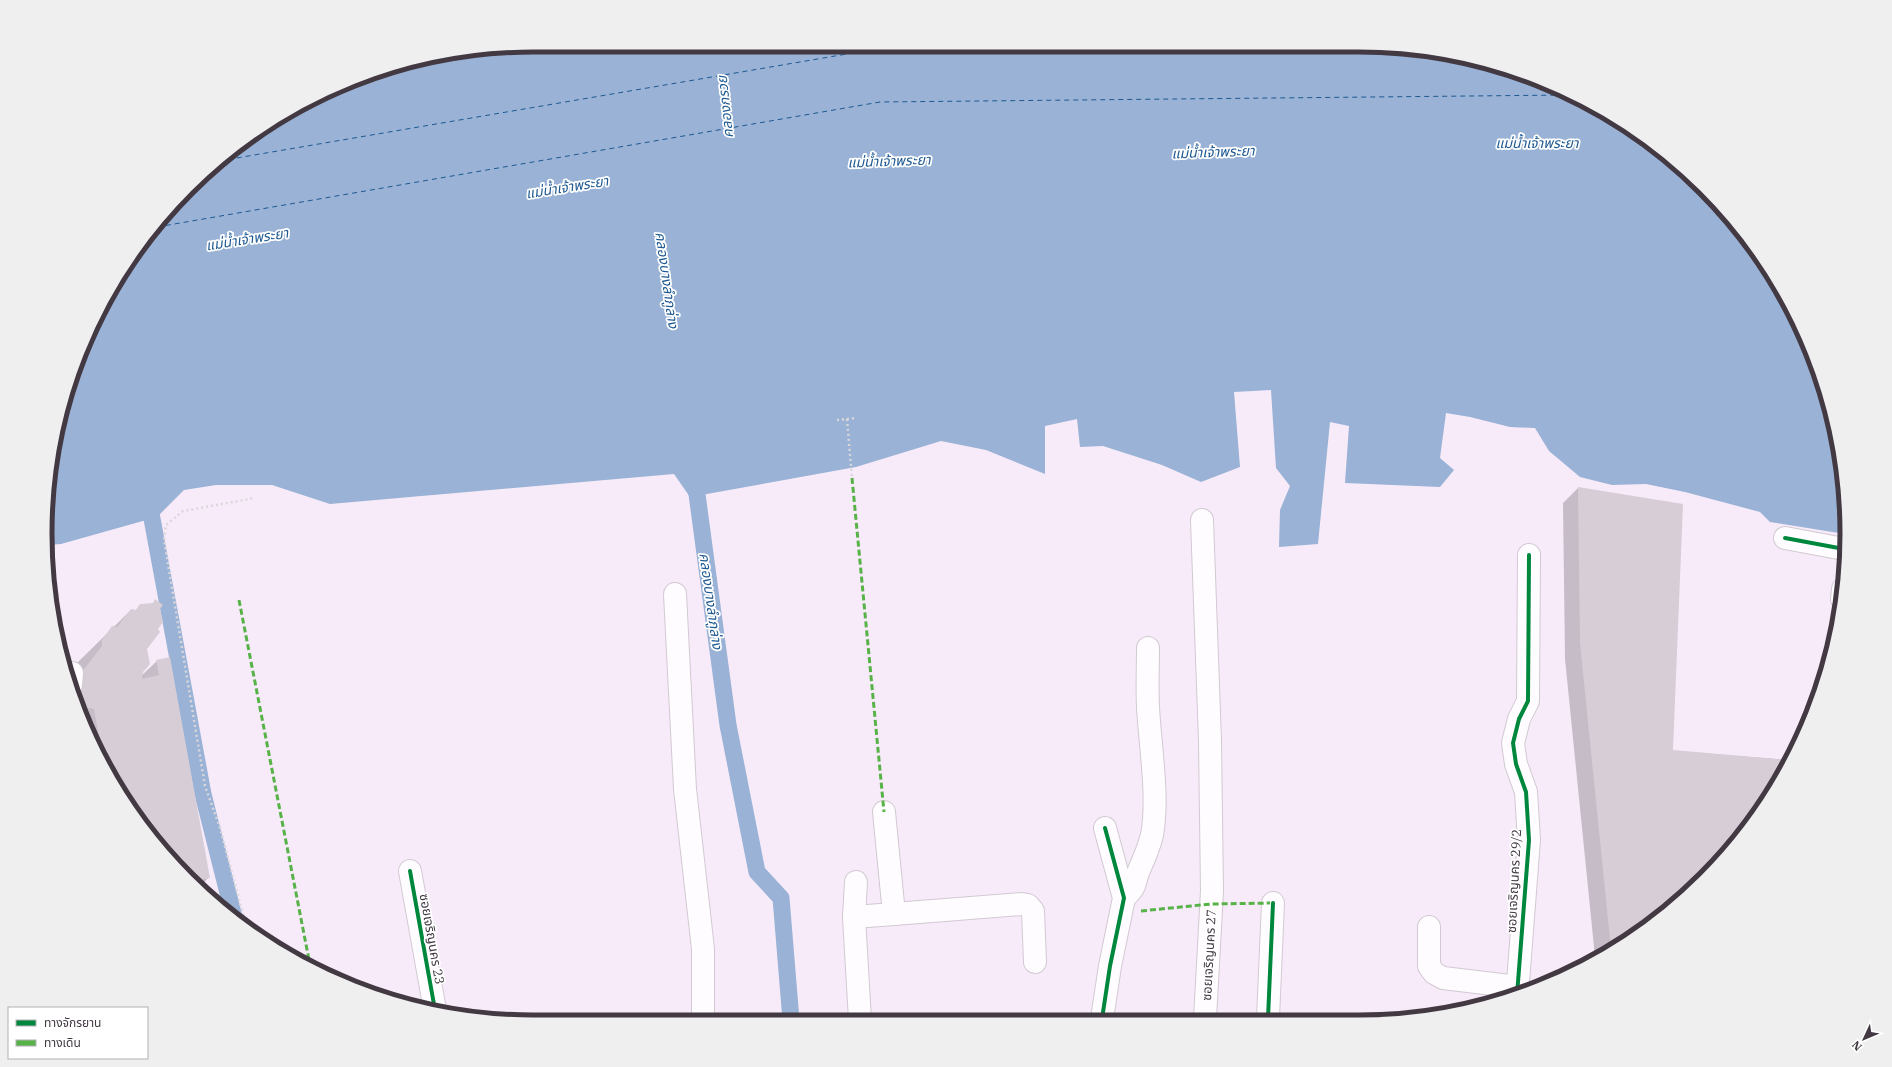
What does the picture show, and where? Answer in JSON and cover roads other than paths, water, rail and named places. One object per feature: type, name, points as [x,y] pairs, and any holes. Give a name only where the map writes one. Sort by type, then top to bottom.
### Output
[{"type":"street","name":"ซอยเจริญนคร 27","points":[[1202,520],[1210,741],[1212,891],[1206,1015]]},
{"type":"street","points":[[1785,538],[1840,548]]},
{"type":"street","name":"ซอยเจริญนคร 29/2","points":[[1517,987],[1529,840],[1526,792],[1516,764],[1513,743],[1519,719],[1528,701],[1529,555]]},
{"type":"street","points":[[675,594],[685,789],[704,948],[703,1015]]},
{"type":"street","points":[[1124,898],[1136,884],[1153,826],[1153,778],[1148,705],[1148,648]]},
{"type":"street","points":[[884,812],[894,914]]},
{"type":"street","points":[[1103,1015],[1110,966],[1124,898],[1105,828]]},
{"type":"street","name":"ซอยเจริญนคร 23","points":[[410,871],[434,1005]]},
{"type":"street","points":[[856,882],[854,917],[860,1015]]},
{"type":"street","points":[[1268,1015],[1273,903]]},
{"type":"street","points":[[854,917],[1022,904],[1028,905],[1033,911],[1035,962]]},
{"type":"street","points":[[1428,927],[1429,966],[1434,973],[1443,978],[1510,990]]},
{"type":"water","points":[[534,52],[1390,53],[1452,61],[1483,68],[1543,89],[1571,102],[1626,133],[1676,171],[1721,216],[1759,266],[1790,321],[1803,349],[1824,409],[1836,471],[1840,533],[1770,522],[1760,512],[1685,492],[1646,484],[1612,485],[1580,477],[1549,451],[1535,428],[1510,427],[1470,417],[1446,413],[1440,458],[1454,470],[1440,487],[1345,483],[1349,426],[1330,422],[1318,544],[1279,547],[1280,510],[1290,486],[1276,468],[1271,390],[1234,392],[1240,467],[1201,482],[1162,465],[1103,446],[1080,447],[1077,419],[1045,426],[1045,474],[986,450],[941,441],[856,467],[690,497],[674,474],[330,504],[272,485],[216,485],[184,490],[157,517],[61,544],[52,545],[53,502],[56,471],[68,409],[89,349],[102,321],[133,266],[171,216],[193,193],[216,171],[266,133],[321,102],[349,89],[409,68],[440,61],[502,53]]},
{"type":"waterway","name":"คลองบางลำภูล่าง","points":[[694,472],[728,725],[757,872],[781,898],[791,1015]]},
{"type":"waterway","points":[[148,497],[203,794],[232,909]]},
{"type":"water label","name":"คลองกรวย","points":[[725,107]]},
{"type":"water label","name":"แม่น้ำเจ้าพระยา","points":[[1537,143]]},
{"type":"water label","name":"แม่น้ำเจ้าพระยา","points":[[1213,152]]},
{"type":"water label","name":"แม่น้ำเจ้าพระยา","points":[[889,161]]},
{"type":"water label","name":"แม่น้ำเจ้าพระยา","points":[[567,187]]},
{"type":"water label","name":"แม่น้ำเจ้าพระยา","points":[[247,239]]}]
